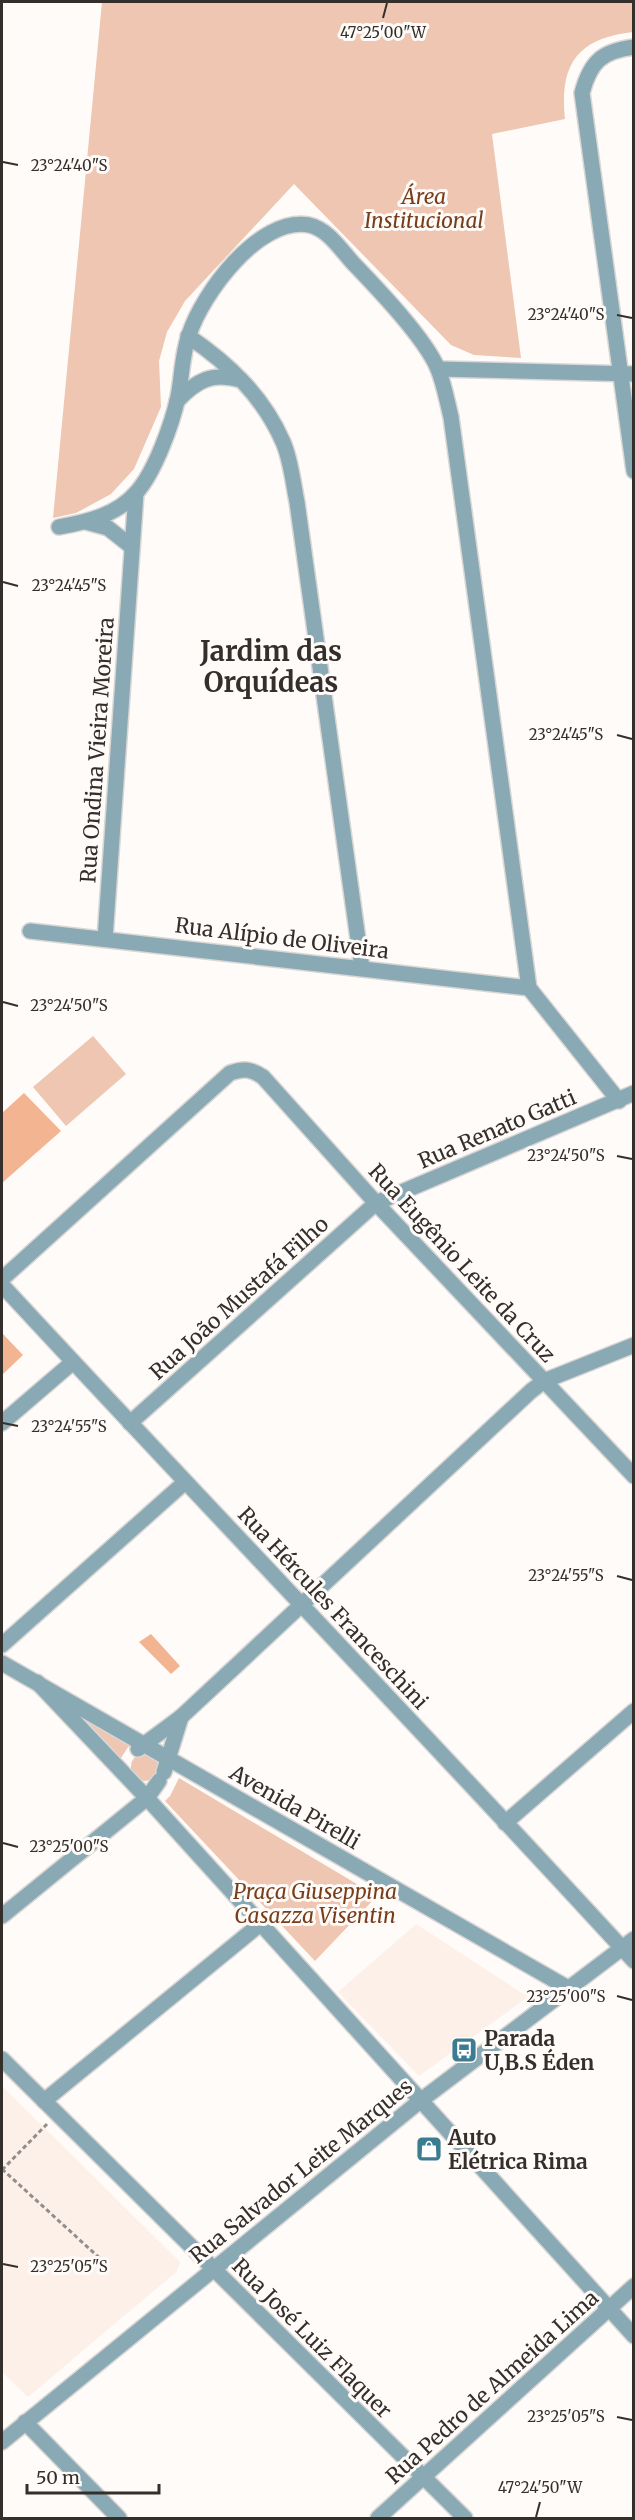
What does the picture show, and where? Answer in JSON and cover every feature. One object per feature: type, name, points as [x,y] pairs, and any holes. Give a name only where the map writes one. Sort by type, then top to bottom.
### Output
[{"type":"street","points":[[633,47],[606,54],[594,63],[582,93],[627,374],[633,471]]},
{"type":"street","points":[[59,527],[86,522],[112,512],[136,493],[158,452],[177,400],[188,336],[207,296],[236,261],[276,230],[309,225],[324,232],[378,289],[429,353],[438,369],[451,417],[529,988],[619,1101]]},
{"type":"street","points":[[188,336],[223,360],[259,399],[284,444],[297,502],[362,968]]},
{"type":"street","points":[[438,369],[627,374]]},
{"type":"street","points":[[177,400],[193,384],[209,376],[225,375],[241,380]]},
{"type":"street","name":"Rua Ondina Vieira Moreira","points":[[105,939],[136,493]]},
{"type":"street","points":[[86,522],[108,528],[132,547]]},
{"type":"street","name":"Rua Alípio de Oliveira","points":[[30,931],[529,988]]},
{"type":"street","name":"Rua Eugênio Leite da Cruz","points":[[2,1279],[230,1073],[242,1068],[263,1077],[376,1203],[633,1476]]},
{"type":"street","name":"Rua Renato Gatti","points":[[376,1203],[619,1101],[633,1093]]},
{"type":"street","name":"Rua João Mustafá Filho","points":[[130,1423],[376,1203]]},
{"type":"street","name":"Rua Hércules Franceschini","points":[[2,1285],[184,1483],[303,1603],[505,1823],[627,1943],[633,1961]]},
{"type":"street","points":[[2,1916],[147,1798],[154,1760],[181,1717],[544,1381],[633,1345]]},
{"type":"street","points":[[2,1423],[73,1362]]},
{"type":"street","points":[[2,1645],[184,1483]]},
{"type":"street","name":"Avenida Pirelli","points":[[2,1663],[37,1682],[154,1760],[568,1988]]},
{"type":"street","points":[[37,1682],[147,1798],[259,1925],[633,2337]]},
{"type":"street","points":[[505,1823],[633,1711]]},
{"type":"street","points":[[154,1760],[127,1762],[126,1772],[131,1781],[140,1786],[150,1786],[154,1760],[181,1717]]},
{"type":"street","points":[[44,2101],[259,1925]]},
{"type":"street","name":"Rua Salvador Leite Marques","points":[[2,2442],[420,2101],[627,1943]]},
{"type":"street","name":"Rua José Luiz Flaquer","points":[[2,2060],[465,2518]]},
{"type":"street","name":"Rua Pedro de Almeida Lima","points":[[378,2518],[633,2286]]},
{"type":"street","points":[[25,2422],[118,2518]]},
{"type":"path","points":[[57,2114],[2,2169],[105,2263]]},
{"type":"shaded area","points":[[416,1924],[528,1997],[419,2076],[338,1992]]},
{"type":"shaded area","points":[[2,2086],[180,2262],[177,2271],[28,2397],[2,2372]]},
{"type":"green space","name":"Área Institucional","points":[[102,2],[633,2],[633,32],[598,40],[576,57],[569,69],[565,83],[565,119],[492,134],[521,358],[474,355],[451,345],[294,184],[185,301],[167,332],[159,361],[161,407],[134,469],[111,494],[76,513],[53,518]]},
{"type":"green space","points":[[93,1036],[126,1074],[66,1126],[33,1087]]},
{"type":"green space","points":[[71,1705],[134,1746],[128,1747],[121,1758]]},
{"type":"green space","points":[[145,1753],[155,1757],[159,1767],[155,1777],[145,1781],[135,1777],[131,1767],[135,1757]]},
{"type":"green space","name":"Praça Giuseppina Casazza Visentin","points":[[179,1778],[377,1896],[315,1961],[165,1801]]},
{"type":"building","points":[[24,1093],[61,1131],[2,1183],[2,1113]]},
{"type":"building","points":[[2,1333],[23,1355],[2,1375]]},
{"type":"building","points":[[151,1634],[180,1666],[171,1674],[139,1642]]},
{"type":"place","name":"Parada U,B.S Éden","points":[[464,2050]]},
{"type":"place","name":"Auto Elétrica Rima","points":[[429,2149]]},
{"type":"district","name":"Jardim das Orquídeas","points":[[271,666]]}]
